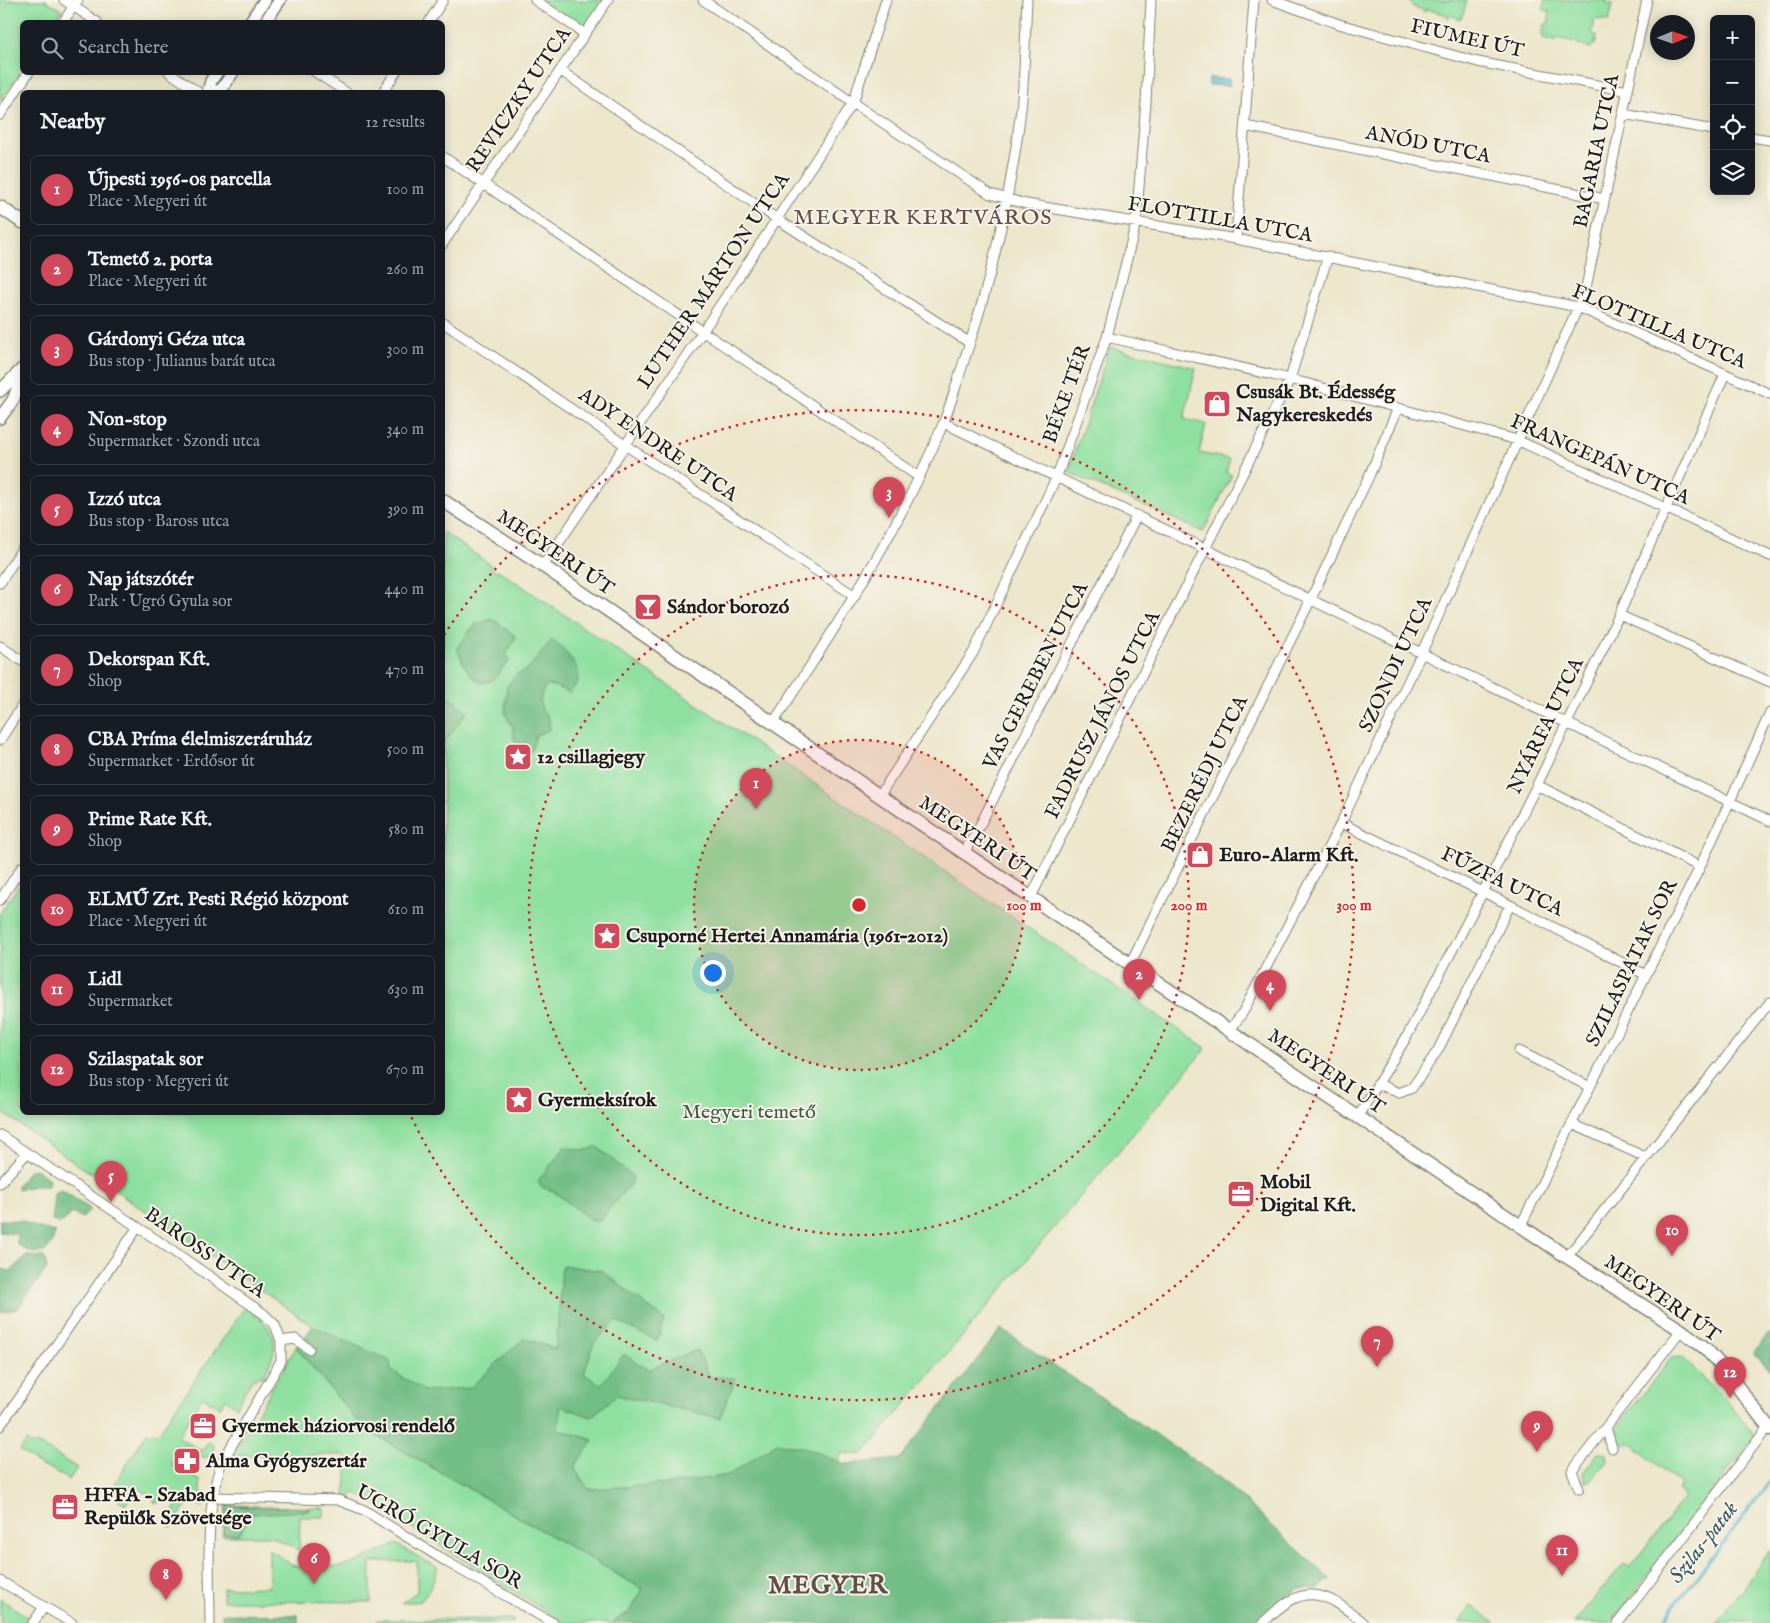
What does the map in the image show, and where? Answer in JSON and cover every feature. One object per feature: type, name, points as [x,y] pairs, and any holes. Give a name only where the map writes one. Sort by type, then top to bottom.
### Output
[{"type":"main road","points":[[0,207],[20,221]]},
{"type":"main road","name":"MEGYERI ÚT","points":[[445,502],[543,566],[964,853],[1567,1256],[1681,1330],[1705,1348],[1723,1368],[1769,1428]]},
{"type":"street","points":[[64,0],[76,3],[95,20]]},
{"type":"street","points":[[251,20],[265,0]]},
{"type":"street","points":[[266,20],[280,0]]},
{"type":"street","points":[[430,20],[443,0]]},
{"type":"street","points":[[535,0],[585,34]]},
{"type":"street","name":"REVICZKY UTCA","points":[[445,241],[608,0]]},
{"type":"street","name":"FLOTTILLA UTCA","points":[[703,0],[990,194],[1026,204],[1328,256],[1578,307],[1770,394]]},
{"type":"street","name":"LUTHER MÁRTON UTCA","points":[[543,566],[703,331],[853,103],[886,0]]},
{"type":"street","points":[[773,723],[855,596],[919,477],[944,423],[983,297],[1007,199],[1021,109],[1027,0]]},
{"type":"street","points":[[1107,337],[1136,222],[1146,102],[1151,0]]},
{"type":"street","points":[[1236,239],[1254,0]]},
{"type":"street","name":"FIUMEI ÚT","points":[[1272,0],[1339,24],[1478,62],[1628,91]]},
{"type":"street","name":"BAGARIA UTCA","points":[[1578,307],[1585,292],[1647,0]]},
{"type":"street","points":[[64,20],[76,3]]},
{"type":"street","points":[[561,71],[777,219],[970,343]]},
{"type":"street","points":[[0,115],[27,75]]},
{"type":"street","points":[[174,75],[195,90]]},
{"type":"street","points":[[209,90],[215,75]]},
{"type":"street","points":[[220,90],[231,75]]},
{"type":"street","points":[[320,75],[343,90]]},
{"type":"street","points":[[384,90],[394,75]]},
{"type":"street","points":[[1623,114],[1710,129]]},
{"type":"street","name":"ANÓD UTCA","points":[[1245,126],[1605,199]]},
{"type":"street","points":[[1755,138],[1770,140]]},
{"type":"street","points":[[445,158],[919,477]]},
{"type":"street","points":[[1206,548],[1290,379],[1328,256]]},
{"type":"street","name":"SZONDI UTCA","points":[[1230,1030],[1243,1012],[1341,823],[1422,652],[1578,307]]},
{"type":"street","name":"ADY ENDRE UTCA","points":[[445,324],[855,596]]},
{"type":"street","name":"BÉKE TÉR","points":[[1207,360],[1107,337],[1057,476],[1770,821]]},
{"type":"street","name":"FRANGEPÁN UTCA","points":[[1207,360],[1290,379],[1517,440],[1770,556]]},
{"type":"street","points":[[0,391],[20,371]]},
{"type":"street","name":"NYÁRFA UTCA","points":[[1358,1116],[1406,1038],[1483,892],[1568,723],[1619,615],[1726,374]]},
{"type":"street","points":[[0,418],[13,400],[20,381]]},
{"type":"street","name":"BEZERÉDJ UTCA","points":[[1130,964],[1311,599],[1370,474],[1398,408]]},
{"type":"street","points":[[879,796],[973,653],[1057,476],[944,423]]},
{"type":"street","name":"VAS GEREBEN UTCA","points":[[964,853],[978,829],[1137,515]]},
{"type":"street","name":"FADRUSZ JÁNOS UTCA","points":[[1031,897],[1206,548]]},
{"type":"street","points":[[0,582],[20,552]]},
{"type":"street","points":[[1619,615],[1770,682]]},
{"type":"street","points":[[0,646],[20,661]]},
{"type":"street","points":[[0,740],[20,709]]},
{"type":"street","name":"SZILASPATAK SOR","points":[[1521,1225],[1700,867],[1770,713]]},
{"type":"street","points":[[1537,785],[1700,867]]},
{"type":"street","name":"FŰZFA UTCA","points":[[1341,823],[1510,905],[1646,975]]},
{"type":"street","points":[[0,900],[20,870]]},
{"type":"street","points":[[1379,1084],[1399,1093],[1412,1088],[1438,1050],[1510,905]]},
{"type":"street","points":[[1567,1256],[1770,1002]]},
{"type":"street","points":[[1518,1051],[1590,1087]]},
{"type":"street","points":[[1572,1124],[1645,1157]]},
{"type":"street","name":"BAROSS UTCA","points":[[0,1135],[264,1314],[275,1325],[281,1341]]},
{"type":"street","points":[[0,1183],[27,1153]]},
{"type":"street","points":[[0,1426],[138,1227]]},
{"type":"street","points":[[1580,1489],[1572,1471],[1681,1330]]},
{"type":"street","points":[[210,1623],[212,1497],[222,1464],[281,1361],[281,1341],[295,1339],[309,1349]]},
{"type":"street","points":[[1606,1427],[1612,1448]]},
{"type":"street","points":[[1618,1623],[1769,1428]]},
{"type":"street","name":"UGRÓ GYULA SOR","points":[[212,1497],[338,1500],[364,1510],[447,1562],[553,1623]]},
{"type":"street","points":[[0,1581],[72,1623]]},
{"type":"street","points":[[1263,1623],[1287,1601],[1305,1594],[1320,1595],[1327,1598],[1364,1623]]},
{"type":"street","points":[[33,1623],[44,1607]]},
{"type":"green space","points":[[0,0],[45,0],[62,10],[55,20],[20,20],[20,72],[0,102]]},
{"type":"green space","points":[[535,0],[608,0],[585,34]]},
{"type":"green space","points":[[1409,0],[1467,0],[1462,17],[1458,19],[1450,15],[1448,18],[1447,15],[1426,9],[1425,12],[1413,7]]},
{"type":"green space","points":[[1545,0],[1607,0],[1607,3],[1613,4],[1609,21],[1595,19],[1592,34],[1597,35],[1595,44],[1590,48],[1578,45],[1579,43],[1556,38],[1555,41],[1545,40],[1542,35],[1545,24],[1548,24],[1550,12],[1543,9]]},
{"type":"green space","points":[[1110,347],[1196,368],[1184,419],[1206,424],[1199,453],[1230,459],[1226,472],[1232,475],[1203,532],[1068,472]]},
{"type":"green space","name":"Megyeri temető","points":[[445,533],[491,565],[490,567],[497,572],[498,570],[1206,1048],[862,1455],[841,1453],[838,1469],[610,1516],[313,1326],[0,1111],[0,913],[20,884],[20,1115],[445,1115]]},
{"type":"green space","points":[[493,619],[516,637],[506,655],[509,660],[493,680],[482,683],[469,672],[457,648],[475,624]]},
{"type":"green space","points":[[552,640],[575,665],[578,671],[577,683],[570,693],[554,686],[546,686],[542,692],[540,701],[542,710],[548,717],[550,729],[536,735],[531,752],[514,740],[513,728],[505,713],[507,686],[517,674],[528,669]]},
{"type":"green space","points":[[445,695],[467,712],[445,741]]},
{"type":"green space","points":[[596,1146],[632,1176],[633,1181],[600,1220],[591,1220],[553,1191],[541,1187],[538,1181],[565,1147],[585,1150]]},
{"type":"green space","points":[[36,1169],[49,1179],[48,1186],[18,1189],[17,1185],[30,1170]]},
{"type":"green space","points":[[62,1190],[90,1209],[83,1218],[71,1213],[67,1219],[60,1223],[52,1220],[54,1193]]},
{"type":"green space","points":[[0,1220],[23,1221],[35,1227],[55,1232],[53,1240],[46,1250],[41,1253],[30,1252],[17,1244],[17,1234],[0,1232]]},
{"type":"green space","points":[[26,1256],[44,1257],[47,1268],[17,1309],[1,1312],[0,1269],[10,1271]]},
{"type":"green space","points":[[562,1265],[602,1271],[664,1319],[657,1341],[616,1321],[594,1343],[584,1374],[601,1385],[624,1354],[648,1370],[697,1350],[710,1377],[736,1378],[720,1418],[617,1395],[591,1417],[561,1406],[558,1429],[594,1440],[574,1467],[588,1489],[671,1484],[729,1475],[777,1443],[806,1448],[845,1464],[900,1459],[1001,1329],[1221,1479],[1330,1579],[1319,1588],[1299,1589],[1277,1602],[1258,1623],[612,1623],[630,1612],[643,1589],[362,1427],[296,1347],[313,1326],[390,1361],[391,1370],[424,1391],[470,1388],[524,1338],[556,1349]]},
{"type":"green space","points":[[245,1307],[269,1329],[273,1337],[273,1354],[263,1376],[252,1379],[236,1407],[225,1399],[220,1407],[202,1397],[178,1437],[202,1451],[209,1441],[214,1444],[213,1455],[205,1458],[184,1445],[171,1465],[200,1481],[200,1489],[205,1497],[203,1507],[191,1500],[170,1528],[177,1500],[170,1496],[155,1504],[153,1496],[137,1488],[126,1504],[119,1500],[114,1485],[146,1434],[159,1432]]},
{"type":"green space","points":[[1770,1332],[1770,1371],[1754,1352]]},
{"type":"green space","points":[[296,1347],[362,1427],[643,1589],[630,1612],[612,1623],[565,1623],[354,1492],[350,1499],[345,1495],[348,1460],[343,1455],[239,1455],[239,1463],[234,1460],[233,1455]]},
{"type":"green space","points":[[1682,1357],[1726,1400],[1755,1436],[1611,1623],[1574,1623],[1624,1563],[1630,1567],[1685,1496],[1678,1490],[1681,1484],[1629,1442],[1626,1446],[1618,1439],[1616,1429],[1671,1358]]},
{"type":"green space","points":[[26,1441],[32,1445],[39,1444],[77,1468],[69,1480],[51,1469],[43,1467],[20,1451]]},
{"type":"green space","points":[[1598,1453],[1606,1454],[1607,1460],[1590,1482],[1585,1482],[1583,1473]]},
{"type":"green space","points":[[226,1505],[324,1508],[324,1517],[300,1517],[299,1550],[270,1536],[222,1536]]},
{"type":"green space","points":[[227,1506],[310,1508],[309,1511],[252,1514],[239,1534],[223,1534]]},
{"type":"green space","points":[[396,1544],[438,1568],[429,1591],[421,1601],[401,1603],[417,1592],[417,1561],[371,1562],[371,1602],[223,1601],[223,1588],[269,1587],[269,1549],[291,1565],[309,1568],[337,1567],[356,1562]]},
{"type":"green space","points":[[1770,1550],[1770,1623],[1718,1623]]},
{"type":"green space","points":[[0,1599],[28,1617],[24,1623],[0,1623]]},
{"type":"green space","points":[[1471,1606],[1496,1623],[1459,1623]]},
{"type":"green space","points":[[222,1614],[298,1615],[298,1623],[223,1623]]},
{"type":"green space","points":[[513,1619],[513,1623],[377,1623],[377,1620]]},
{"type":"water","points":[[1209,78],[1230,79],[1229,86],[1209,85]]},
{"type":"waterway","name":"Szilas-patak","points":[[1661,1623],[1770,1482]]},
{"type":"place","name":"Csusák Bt. Édesség Nagykereskedés","points":[[1217,404]]},
{"type":"place","name":"Gárdonyi Géza utca","points":[[889,518]]},
{"type":"place","name":"Sándor borozó","points":[[648,607]]},
{"type":"place","name":"12 csillagjegy","points":[[518,757]]},
{"type":"place","name":"Újpesti 1956-os parcella","points":[[756,809]]},
{"type":"place","name":"Euro-Alarm Kft.","points":[[1200,855]]},
{"type":"place","name":"Csuporné Hertei Annamária (1961–2012)","points":[[607,936]]},
{"type":"place","name":"Temető 2. porta","points":[[1139,1000]]},
{"type":"place","name":"Non-stop","points":[[1270,1011]]},
{"type":"place","name":"Gyermeksírok","points":[[519,1100]]},
{"type":"place","name":"Mobil Digital Kft.","points":[[1241,1194]]},
{"type":"place","name":"Izzó utca","points":[[111,1202]]},
{"type":"place","name":"ELMŰ Zrt. Pesti Régió központ","points":[[1672,1256]]},
{"type":"place","name":"Dekorspan Kft.","points":[[1377,1367]]},
{"type":"place","name":"Szilaspatak sor","points":[[1730,1398]]},
{"type":"place","name":"Gyermek háziorvosi rendelő","points":[[203,1426]]},
{"type":"place","name":"Prime Rate Kft.","points":[[1537,1452]]},
{"type":"place","name":"Alma Gyógyszertár","points":[[187,1461]]},
{"type":"place","name":"HFFA - Szabad Repülők Szövetsége","points":[[65,1507]]},
{"type":"place","name":"Lidl","points":[[1562,1576]]},
{"type":"place","name":"Nap játszótér","points":[[314,1584]]},
{"type":"place","name":"CBA Príma élelmiszeráruház","points":[[166,1600]]},
{"type":"district","name":"MEGYER KERTVÁROS","points":[[923,218]]},
{"type":"district","name":"MEGYER","points":[[828,1586]]}]
